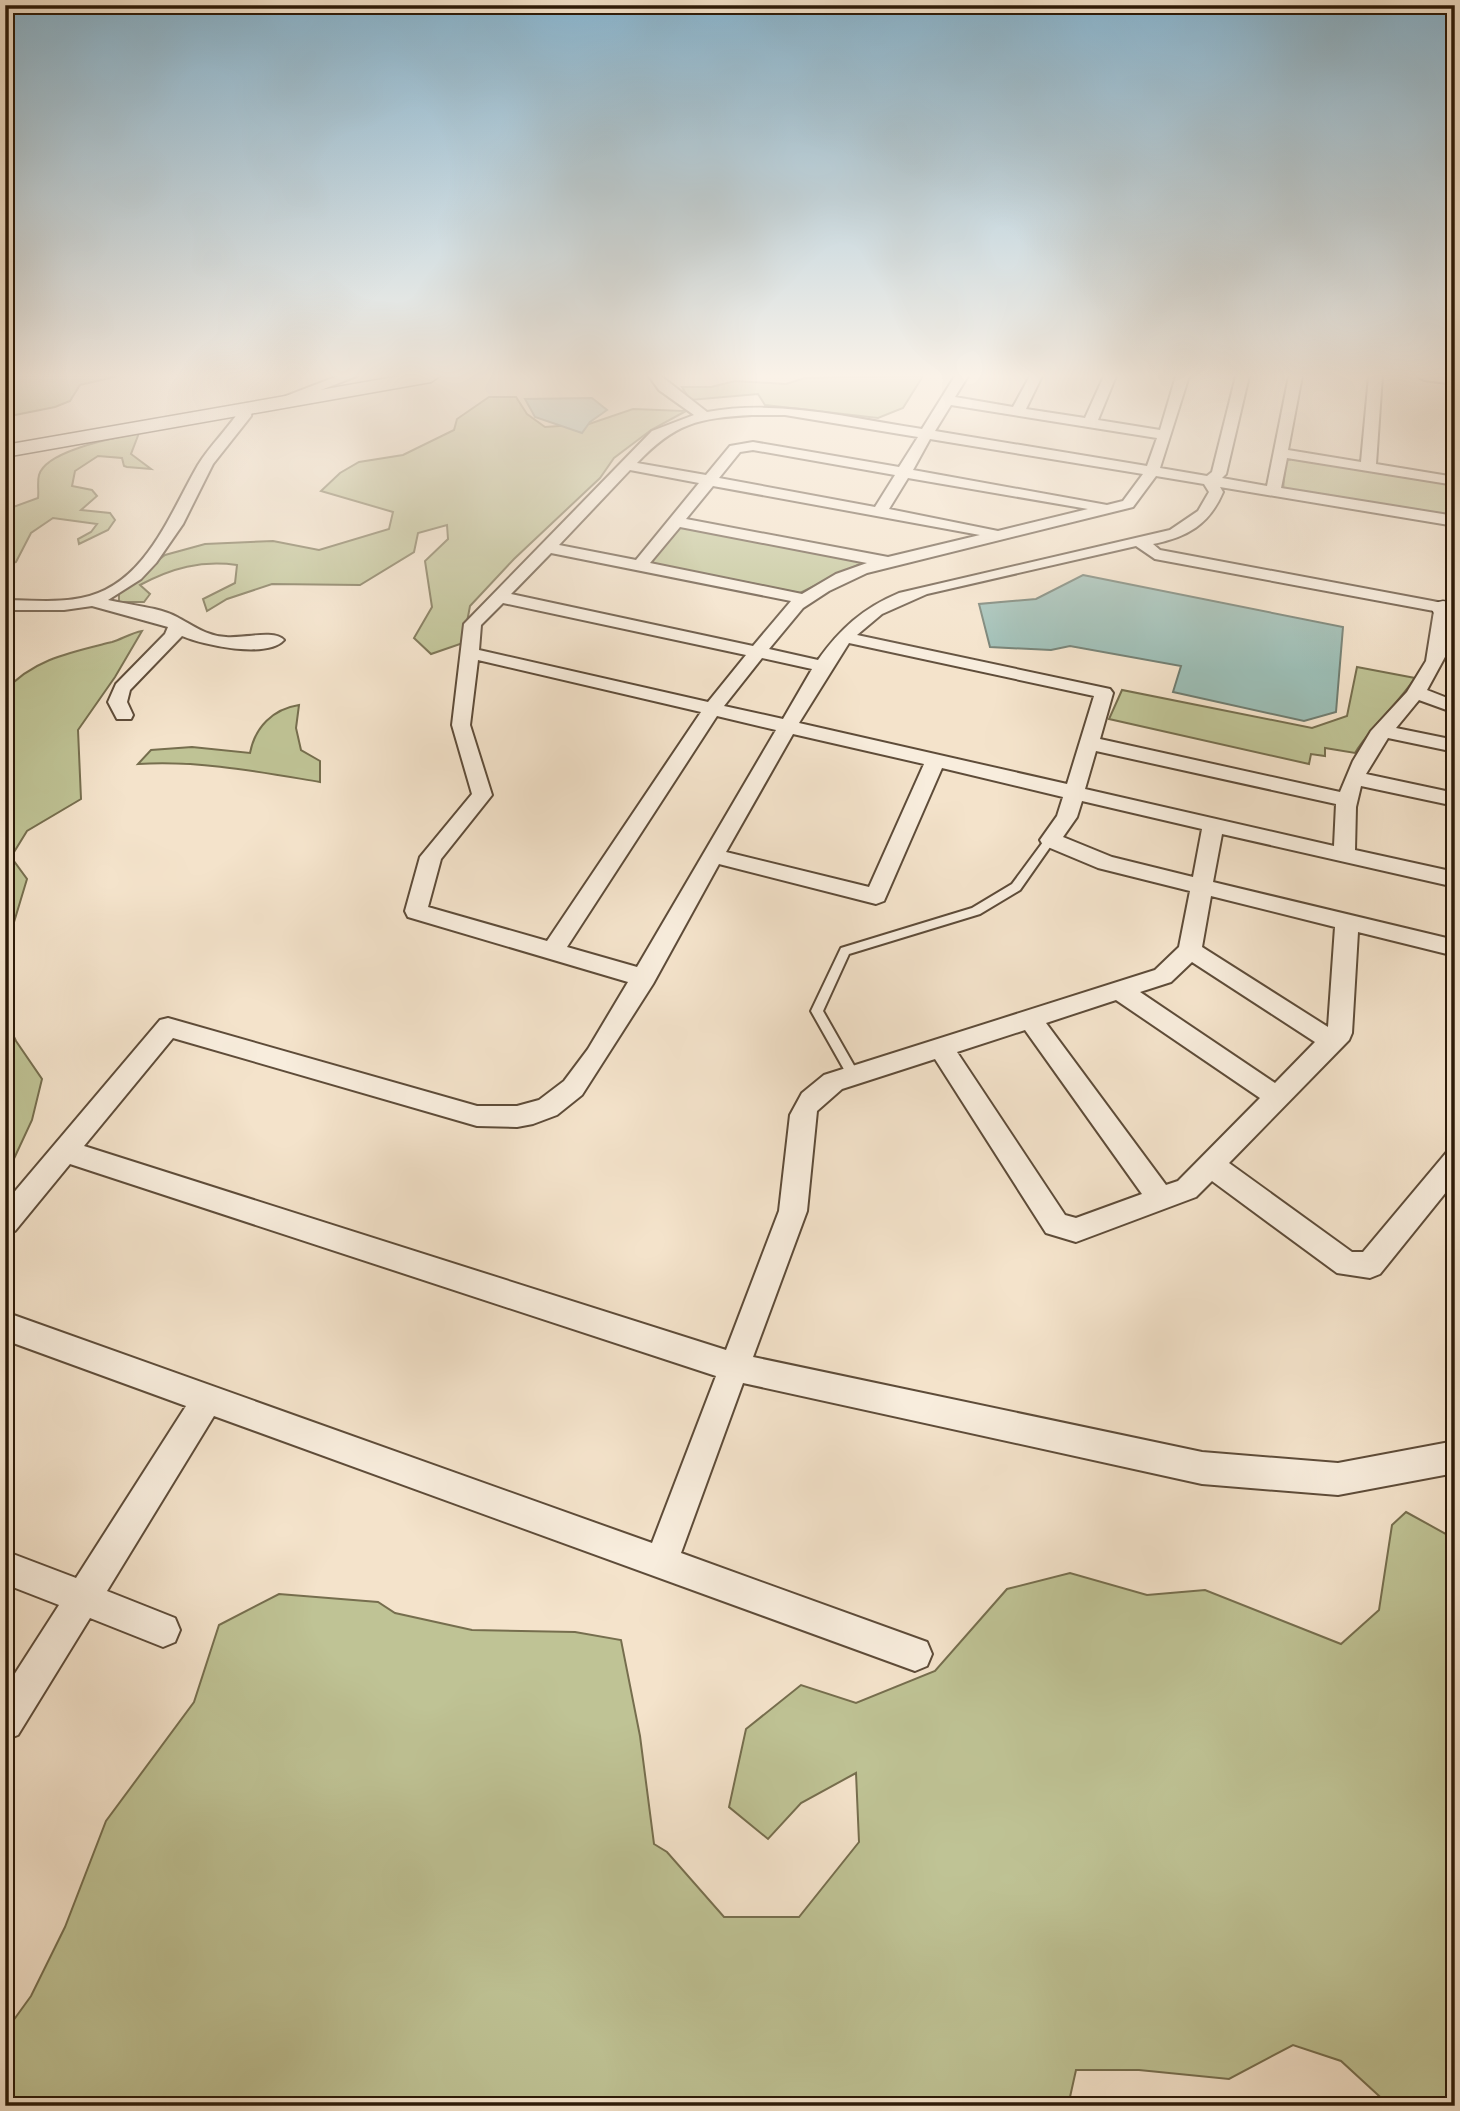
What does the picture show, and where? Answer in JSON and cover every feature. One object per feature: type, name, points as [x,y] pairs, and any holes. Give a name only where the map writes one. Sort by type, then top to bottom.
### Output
[{"type":"street","points":[[5,605],[96,600],[132,579],[169,538],[202,475]]},
{"type":"street","points":[[616,475],[473,624],[461,725],[482,795],[431,857],[416,911],[645,978]]},
{"type":"street","points":[[674,475],[1005,535],[1038,563]]},
{"type":"street","points":[[640,565],[713,475]]},
{"type":"street","points":[[880,512],[902,475]]},
{"type":"street","points":[[917,475],[1111,509]]},
{"type":"street","points":[[552,951],[712,709],[803,599],[836,579],[887,561],[1128,504],[1141,494],[1151,475]]},
{"type":"street","points":[[1173,475],[1455,522]]},
{"type":"street","points":[[5,1223],[168,1027],[477,1116],[506,1119],[534,1114],[558,1104],[578,1086],[645,978],[823,666],[854,624],[895,599],[1038,563],[1139,541],[1168,538],[1189,527],[1212,505],[1216,492],[1206,475]]},
{"type":"street","points":[[1209,481],[1218,475]]},
{"type":"street","points":[[1273,492],[1277,475]]},
{"type":"street","points":[[1415,475],[1455,481]]},
{"type":"street","points":[[676,521],[887,561]]},
{"type":"street","points":[[1139,541],[1155,554],[1449,609],[1446,660],[1381,731],[1356,778],[1347,800],[1345,855]]},
{"type":"street","points":[[547,547],[803,599]]},
{"type":"street","points":[[500,597],[823,666]]},
{"type":"street","points":[[96,600],[99,603],[170,620],[187,633],[221,644],[275,640]]},
{"type":"street","points":[[124,715],[119,709],[117,698],[122,688],[172,638],[177,631],[176,625]]},
{"type":"street","points":[[842,637],[1104,693],[1067,817],[1050,840],[1106,863],[1455,948]]},
{"type":"street","points":[[469,653],[1455,880]]},
{"type":"street","points":[[1417,693],[1455,706]]},
{"type":"street","points":[[1381,731],[1455,746]]},
{"type":"street","points":[[1089,743],[1347,800]]},
{"type":"street","points":[[714,856],[876,897],[935,761]]},
{"type":"street","points":[[1356,778],[1455,800]]},
{"type":"street","points":[[661,1562],[793,1212],[803,1115],[808,1103],[818,1091],[853,1076],[1163,976],[1189,950],[1213,825]]},
{"type":"street","points":[[941,1048],[1056,1224],[1076,1230],[1187,1189],[1332,1041],[1339,1033],[1347,921]]},
{"type":"street","points":[[1189,950],[1332,1041]]},
{"type":"street","points":[[1119,990],[1277,1097]]},
{"type":"street","points":[[1030,1019],[1161,1199]]},
{"type":"street","points":[[64,1151],[733,1367],[1202,1468],[1338,1479],[1455,1457]]},
{"type":"street","points":[[1211,1165],[1347,1264],[1370,1265],[1455,1161]]},
{"type":"street","points":[[5,1326],[915,1654]]},
{"type":"street","points":[[5,1722],[81,1597],[208,1400]]},
{"type":"street","points":[[5,1567],[163,1630]]},
{"type":"lane","points":[[853,1076],[817,1011],[845,951],[976,911],[1016,887],[1050,840]]},
{"type":"green space","points":[[39,475],[74,475],[72,486],[92,490],[97,496],[81,510],[110,513],[115,520],[108,530],[79,544],[78,539],[91,532],[97,524],[53,518],[31,533],[16,562],[5,566],[5,518],[13,507],[38,498]]},
{"type":"green space","points":[[338,475],[602,475],[514,559],[470,606],[463,643],[431,654],[414,638],[432,607],[425,561],[448,539],[447,525],[418,533],[414,552],[360,585],[272,584],[227,599],[207,611],[203,599],[235,583],[237,565],[211,564],[175,570],[140,585],[150,594],[144,602],[119,602],[119,590],[165,555],[205,544],[273,541],[319,550],[389,529],[393,512],[321,491]]},
{"type":"green space","points":[[1284,475],[1395,475],[1455,484],[1455,518],[1283,490]]},
{"type":"green space","points":[[678,527],[860,560],[862,563],[800,593],[654,564],[652,559]]},
{"type":"green space","points":[[142,631],[115,677],[78,730],[81,799],[27,831],[11,857],[27,879],[5,952],[5,691],[28,671],[54,658]]},
{"type":"green space","points":[[1357,667],[1415,678],[1355,753],[1325,748],[1325,756],[1311,754],[1309,764],[1109,719],[1122,690],[1312,728],[1347,716]]},
{"type":"green space","points":[[299,705],[296,728],[301,750],[320,761],[320,782],[207,765],[138,764],[151,750],[192,747],[250,753],[256,735],[273,715]]},
{"type":"green space","points":[[5,1018],[16,1041],[42,1079],[32,1120],[5,1178]]},
{"type":"green space","points":[[1406,1512],[1455,1539],[1455,2106],[1390,2106],[1341,2061],[1293,2045],[1229,2079],[1139,2070],[1076,2070],[1068,2106],[5,2106],[5,2032],[31,1996],[65,1927],[106,1821],[194,1702],[219,1625],[279,1594],[378,1602],[395,1613],[472,1630],[575,1632],[621,1640],[640,1736],[654,1844],[667,1852],[724,1917],[799,1917],[859,1842],[856,1773],[801,1803],[768,1839],[729,1807],[746,1729],[801,1685],[856,1703],[935,1671],[1007,1589],[1070,1573],[1147,1595],[1205,1590],[1341,1644],[1379,1610],[1392,1525]]},
{"type":"water","points":[[1083,575],[1343,627],[1336,712],[1304,721],[1173,692],[1181,666],[1070,646],[1051,650],[990,647],[979,604],[1036,599]]}]
